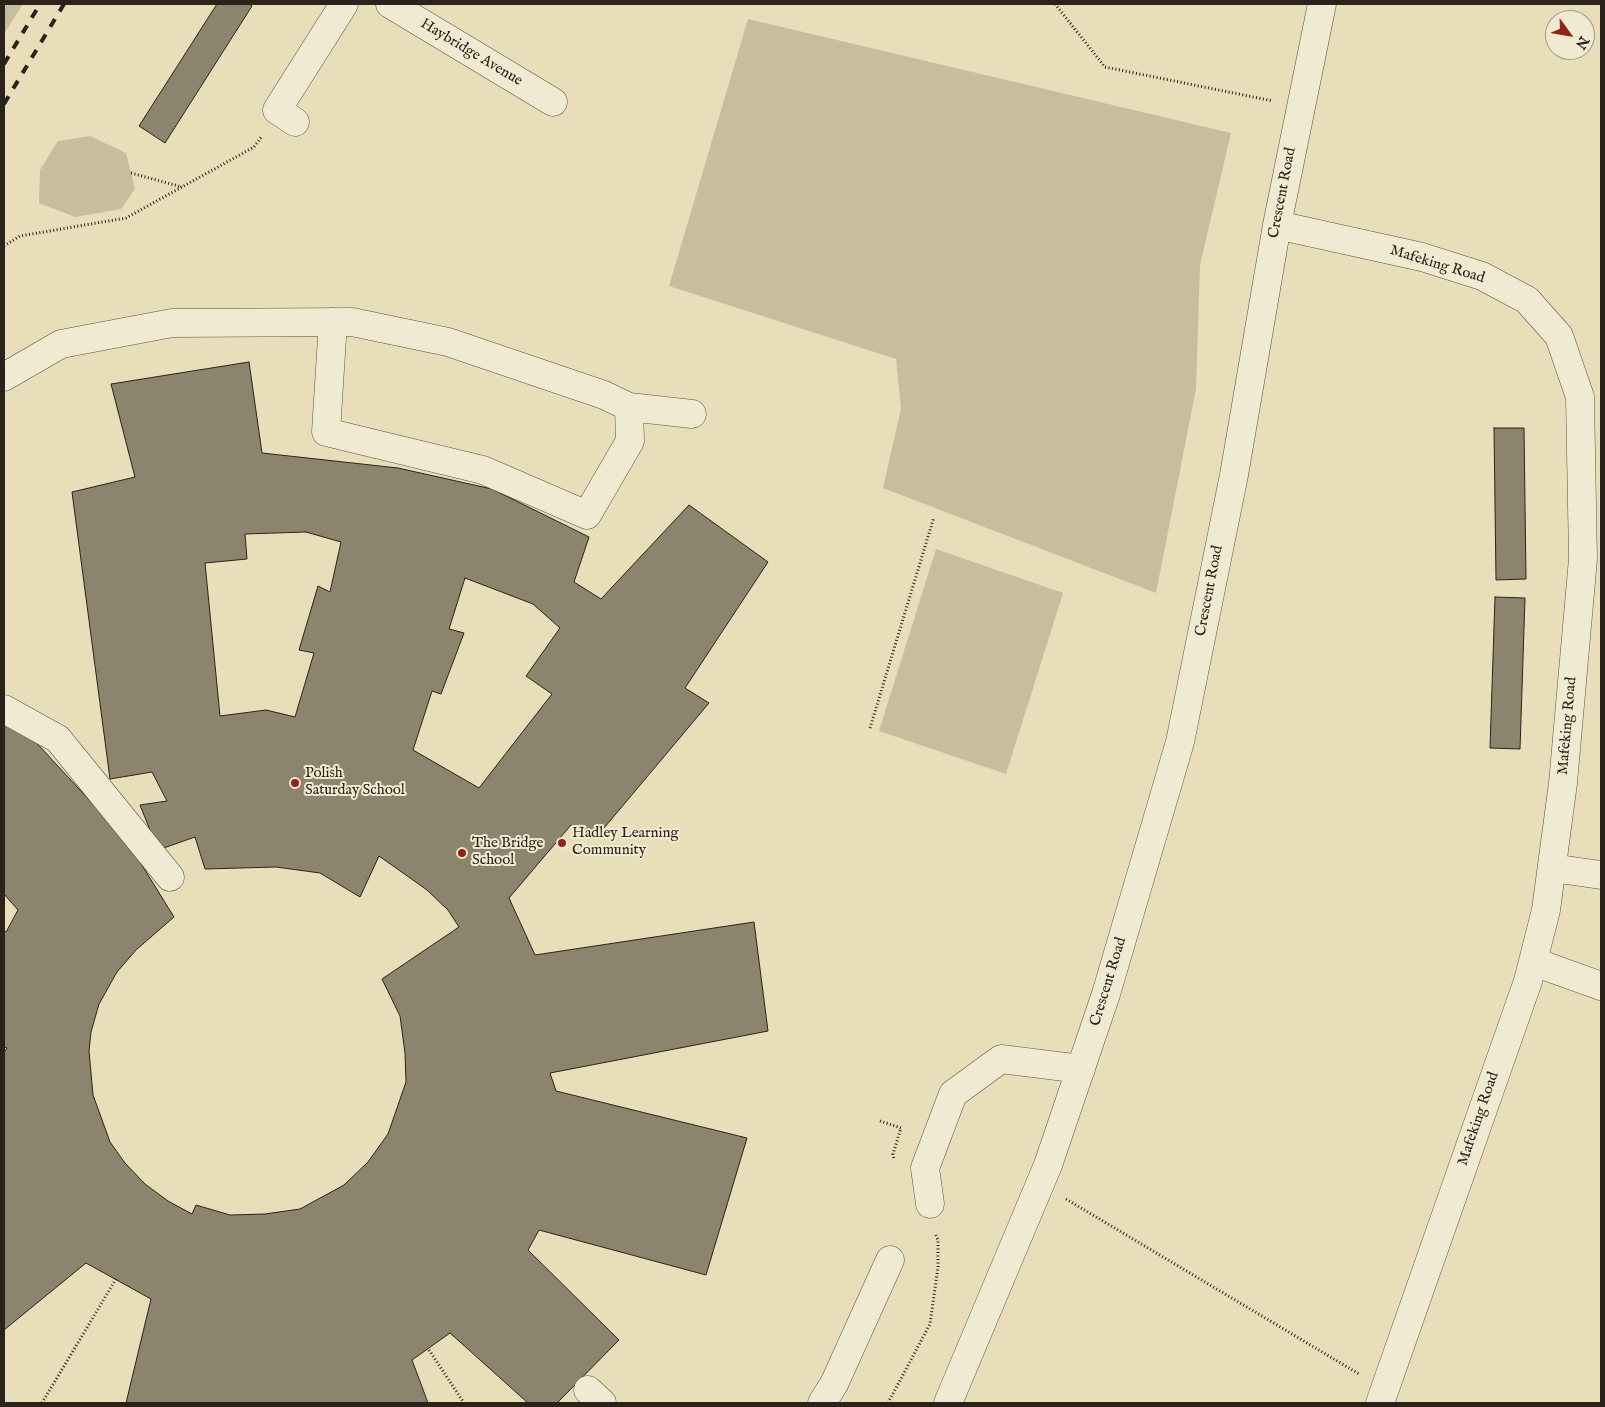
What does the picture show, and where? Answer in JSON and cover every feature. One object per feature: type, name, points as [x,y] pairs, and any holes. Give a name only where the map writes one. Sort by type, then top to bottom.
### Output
[{"type":"street","points":[[277,110],[344,4]]},
{"type":"street","name":"Haybridge Avenue","points":[[390,4],[553,102]]},
{"type":"street","name":"Crescent Road","points":[[948,1403],[1048,1182],[1081,1069],[1106,994],[1180,742],[1234,475],[1277,225],[1322,4]]},
{"type":"street","name":"Mafeking Road","points":[[1277,225],[1422,257],[1482,276],[1527,300],[1559,336],[1580,397],[1583,559],[1563,783],[1546,910],[1534,962],[1382,1396]]},
{"type":"street","points":[[333,322],[326,432],[483,470],[587,515],[630,441],[629,407]]},
{"type":"street","points":[[4,377],[61,344],[172,323],[352,322],[448,342],[604,395],[629,407],[692,414]]},
{"type":"street","points":[[4,709],[58,740],[170,878]]},
{"type":"street","points":[[1552,868],[1601,875]]},
{"type":"street","points":[[1534,962],[1601,986]]},
{"type":"street","points":[[930,1204],[925,1168],[953,1094],[1001,1059],[1081,1069]]},
{"type":"street","points":[[822,1403],[834,1384],[890,1260]]},
{"type":"path","points":[[1055,4],[1105,67],[1278,102]]},
{"type":"path","points":[[4,246],[20,236],[126,218],[254,147],[263,135]]},
{"type":"path","points":[[131,173],[182,187]]},
{"type":"path","points":[[870,728],[934,518]]},
{"type":"path","points":[[1048,1182],[1382,1396]]},
{"type":"path","points":[[42,1403],[116,1279]]},
{"type":"path","points":[[429,1350],[464,1403]]},
{"type":"shaded area","points":[[4,4],[23,4],[4,34]]},
{"type":"shaded area","points":[[748,19],[1231,133],[1200,265],[1196,389],[1156,593],[883,488],[901,409],[896,359],[669,286]]},
{"type":"shaded area","points":[[90,136],[126,153],[135,189],[121,209],[75,217],[39,203],[40,170],[58,141]]},
{"type":"shaded area","points":[[936,549],[1063,593],[1006,774],[879,731]]},
{"type":"building","points":[[217,4],[249,4],[252,6],[165,143],[139,126]]},
{"type":"building","points":[[249,362],[262,453],[398,468],[492,489],[589,537],[574,582],[601,599],[689,505],[768,562],[685,688],[709,703],[599,834],[571,825],[509,898],[535,955],[754,922],[768,1031],[550,1073],[556,1091],[747,1138],[706,1275],[539,1230],[528,1250],[619,1340],[557,1403],[528,1403],[450,1333],[412,1360],[428,1403],[126,1403],[151,1299],[86,1263],[4,1330],[4,1052],[7,1048],[4,1047],[4,931],[6,932],[18,910],[4,894],[4,719],[9,713],[127,841],[174,917],[136,950],[117,972],[99,1004],[91,1032],[89,1051],[93,1095],[110,1142],[125,1163],[145,1184],[168,1201],[192,1214],[196,1205],[230,1215],[265,1214],[300,1209],[344,1185],[368,1162],[388,1134],[406,1082],[405,1053],[400,1016],[382,979],[459,927],[448,910],[427,890],[379,856],[360,897],[320,873],[276,867],[205,869],[195,837],[158,850],[140,805],[167,801],[152,772],[110,779],[72,492],[135,477],[111,384]],"holes":[[[306,532],[341,542],[330,592],[318,586],[299,650],[314,653],[295,717],[266,710],[220,716],[205,563],[247,559],[245,534]],[[465,578],[533,604],[560,628],[526,676],[552,694],[479,788],[413,750],[432,691],[441,694],[464,633],[449,629]]]},
{"type":"building","points":[[1494,428],[1524,428],[1526,579],[1496,580]]},
{"type":"building","points":[[1495,597],[1525,598],[1520,749],[1490,748]]},
{"type":"railway","points":[[4,64],[40,4]]},
{"type":"railway","points":[[4,104],[64,4]]},
{"type":"place","name":"Polish Saturday School","points":[[295,783]]},
{"type":"place","name":"Hadley Learning Community","points":[[562,843]]},
{"type":"place","name":"The Bridge School","points":[[462,853]]}]
